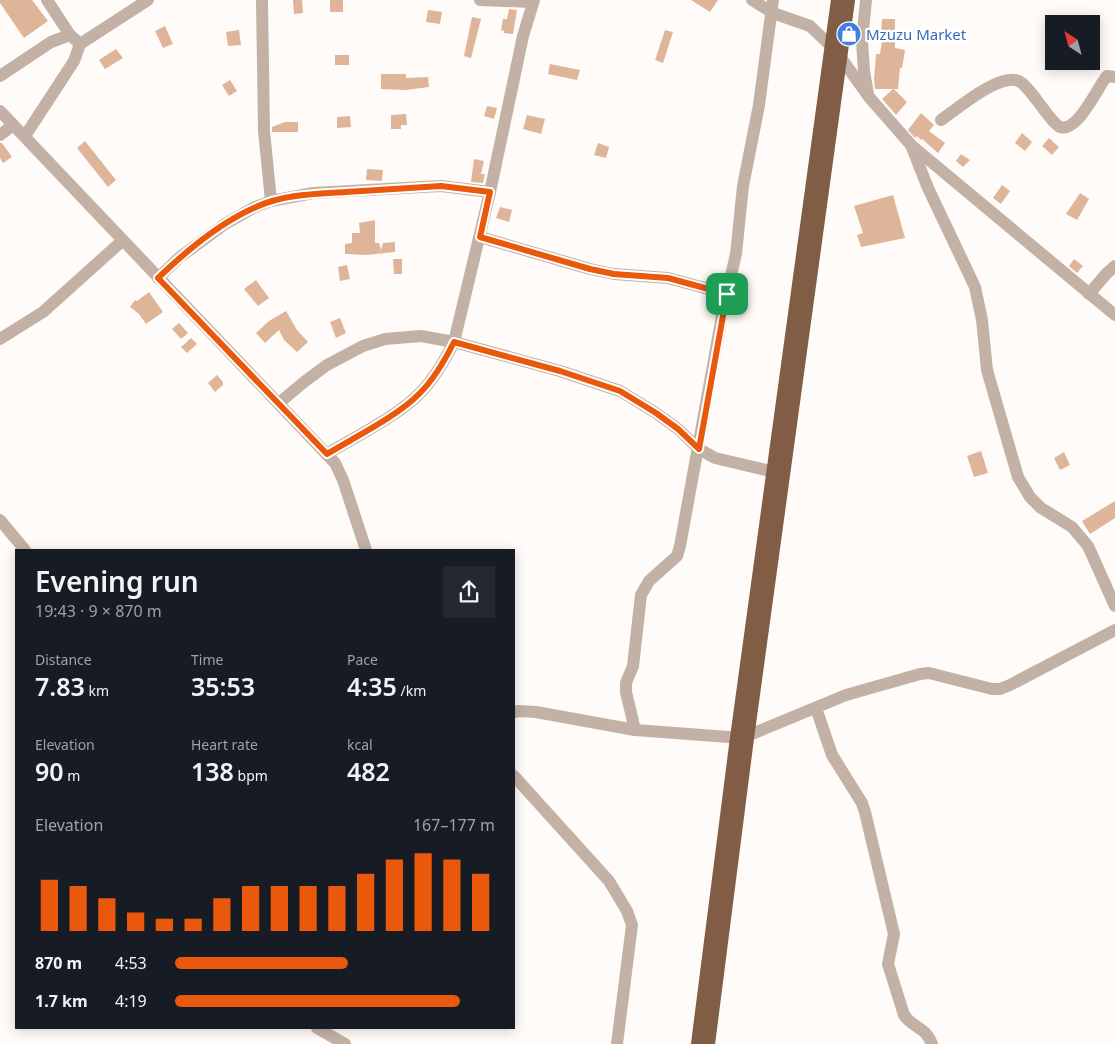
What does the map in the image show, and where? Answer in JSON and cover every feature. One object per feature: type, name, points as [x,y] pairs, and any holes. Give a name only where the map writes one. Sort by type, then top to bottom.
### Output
[{"type":"highway","points":[[703,1044],[804,272],[842,0]]},
{"type":"street","points":[[47,0],[70,34],[80,44]]},
{"type":"street","points":[[25,136],[74,61],[80,44],[148,0]]},
{"type":"street","points":[[262,0],[264,131],[271,201]]},
{"type":"street","points":[[327,454],[410,402],[433,378],[454,342],[480,237],[523,36],[534,1],[480,0]]},
{"type":"street","points":[[752,0],[773,6],[810,26],[836,51],[869,97],[911,145],[1115,315]]},
{"type":"street","points":[[866,0],[862,41],[864,70],[869,97]]},
{"type":"street","points":[[634,730],[626,692],[626,682],[633,666],[641,595],[649,581],[677,556],[736,254],[743,186],[759,104],[773,6]]},
{"type":"street","points":[[0,76],[51,42],[70,34]]},
{"type":"street","points":[[941,120],[980,92],[1010,80],[1021,82],[1054,122],[1060,127],[1067,127],[1081,115],[1097,93],[1102,82],[1112,73]]},
{"type":"street","points":[[0,111],[335,463],[343,480],[366,549]]},
{"type":"street","points":[[0,135],[13,125]]},
{"type":"street","points":[[911,145],[928,188],[975,287],[982,320],[987,370],[1018,477],[1030,497],[1041,508],[1072,527],[1088,546],[1115,606]]},
{"type":"street","points":[[158,278],[180,257],[225,224],[255,207],[271,201],[313,193],[441,186],[490,192]]},
{"type":"street","points":[[480,237],[590,269],[614,274],[668,278],[727,294]]},
{"type":"street","points":[[0,339],[43,312],[122,241]]},
{"type":"street","points":[[1089,294],[1115,266]]},
{"type":"street","points":[[279,404],[327,365],[363,346],[385,339],[421,336],[454,342],[560,371],[620,391],[663,419],[699,449],[715,458],[779,473]]},
{"type":"street","points":[[0,520],[24,549]]},
{"type":"street","points":[[515,712],[536,712],[634,730],[742,738],[846,695],[920,674],[929,673],[992,689],[1000,688],[1010,685],[1115,630]]},
{"type":"street","points":[[816,708],[832,755],[862,803],[865,812],[894,934],[888,964],[904,1015],[907,1020],[923,1029],[932,1044]]},
{"type":"street","points":[[515,777],[609,882],[627,911],[632,925],[617,1044]]},
{"type":"street","points":[[319,1029],[345,1044]]},
{"type":"building","points":[[0,0],[32,0],[48,21],[24,38],[0,3]]},
{"type":"building","points":[[293,0],[302,0],[303,13],[294,14]]},
{"type":"building","points":[[330,0],[343,0],[343,12],[330,12]]},
{"type":"building","points":[[691,0],[718,0],[710,12]]},
{"type":"building","points":[[509,9],[517,10],[513,34],[504,33],[501,30],[503,19],[507,19]]},
{"type":"building","points":[[428,10],[442,12],[440,24],[426,22]]},
{"type":"building","points":[[472,17],[481,19],[471,58],[464,56]]},
{"type":"building","points":[[882,19],[895,19],[895,48],[905,50],[902,68],[900,68],[898,89],[894,89],[907,102],[896,115],[882,99],[893,89],[875,89],[876,54],[880,54],[883,35],[881,35]]},
{"type":"building","points":[[165,26],[173,44],[163,48],[155,31]]},
{"type":"building","points":[[239,30],[241,45],[228,46],[226,32]]},
{"type":"building","points":[[665,30],[673,32],[663,63],[655,60]]},
{"type":"building","points":[[116,49],[123,58],[105,69],[99,60]]},
{"type":"building","points":[[335,55],[349,55],[349,65],[335,65]]},
{"type":"building","points":[[550,64],[580,70],[577,80],[548,74]]},
{"type":"building","points":[[381,74],[406,74],[406,78],[428,77],[429,87],[406,90],[381,89]]},
{"type":"building","points":[[230,80],[237,91],[229,96],[222,85]]},
{"type":"building","points":[[487,106],[497,108],[494,119],[484,116]]},
{"type":"building","points":[[921,113],[934,125],[929,131],[945,143],[938,153],[922,139],[917,136],[915,138],[908,130]]},
{"type":"building","points":[[406,114],[407,125],[401,125],[401,129],[391,129],[391,115]]},
{"type":"building","points":[[527,115],[545,119],[541,134],[523,129]]},
{"type":"building","points":[[350,116],[351,127],[337,128],[337,117]]},
{"type":"building","points":[[285,122],[298,122],[298,132],[272,132],[272,127]]},
{"type":"building","points":[[1022,133],[1032,142],[1025,151],[1015,143]]},
{"type":"building","points":[[1049,138],[1059,147],[1052,155],[1042,146]]},
{"type":"building","points":[[85,141],[116,180],[108,187],[77,148]]},
{"type":"building","points":[[0,143],[2,143],[12,157],[3,163],[0,158]]},
{"type":"building","points":[[598,143],[609,147],[606,158],[594,155]]},
{"type":"building","points":[[961,154],[970,160],[963,167],[956,161]]},
{"type":"building","points":[[474,159],[484,161],[481,174],[485,174],[483,183],[471,182]]},
{"type":"building","points":[[367,169],[383,170],[382,181],[366,180]]},
{"type":"building","points":[[1002,185],[1010,191],[1001,204],[993,198]]},
{"type":"building","points":[[1080,193],[1089,199],[1077,220],[1066,214]]},
{"type":"building","points":[[893,195],[905,238],[861,247],[857,235],[863,233],[854,206]]},
{"type":"building","points":[[500,207],[512,210],[509,222],[496,218]]},
{"type":"building","points":[[375,220],[375,243],[379,243],[381,250],[383,243],[395,242],[395,252],[366,255],[345,254],[345,244],[352,243],[352,233],[360,233],[359,223]]},
{"type":"building","points":[[393,259],[402,259],[402,274],[394,274]]},
{"type":"building","points":[[1074,259],[1083,266],[1077,273],[1069,266]]},
{"type":"building","points":[[347,265],[350,279],[340,281],[338,267]]},
{"type":"building","points":[[256,280],[269,298],[258,306],[244,289]]},
{"type":"building","points":[[149,292],[163,312],[146,324],[139,314],[130,307],[135,300],[137,301]]},
{"type":"building","points":[[286,311],[297,330],[308,342],[297,352],[284,340],[279,330],[265,343],[256,333],[269,321]]},
{"type":"building","points":[[340,318],[346,333],[336,338],[330,322]]},
{"type":"building","points":[[179,323],[188,333],[181,339],[172,329]]},
{"type":"building","points":[[191,338],[197,344],[187,353],[181,347]]},
{"type":"building","points":[[217,375],[223,382],[223,385],[215,392],[208,383]]},
{"type":"building","points":[[981,451],[988,473],[974,477],[967,456]]},
{"type":"building","points":[[1064,452],[1070,465],[1060,470],[1054,458]]},
{"type":"building","points":[[1115,501],[1115,518],[1090,534],[1082,521]]},
{"type":"place","name":"Mzuzu Market","points":[[849,34]]},
{"type":"route","points":[[441,186],[490,192],[480,237],[590,269],[614,274],[668,278],[727,294],[699,449],[678,429],[620,391],[560,371],[454,342],[445,360],[420,394],[405,407],[327,454],[158,278],[201,240],[255,207],[271,201],[313,193],[441,186]]}]
